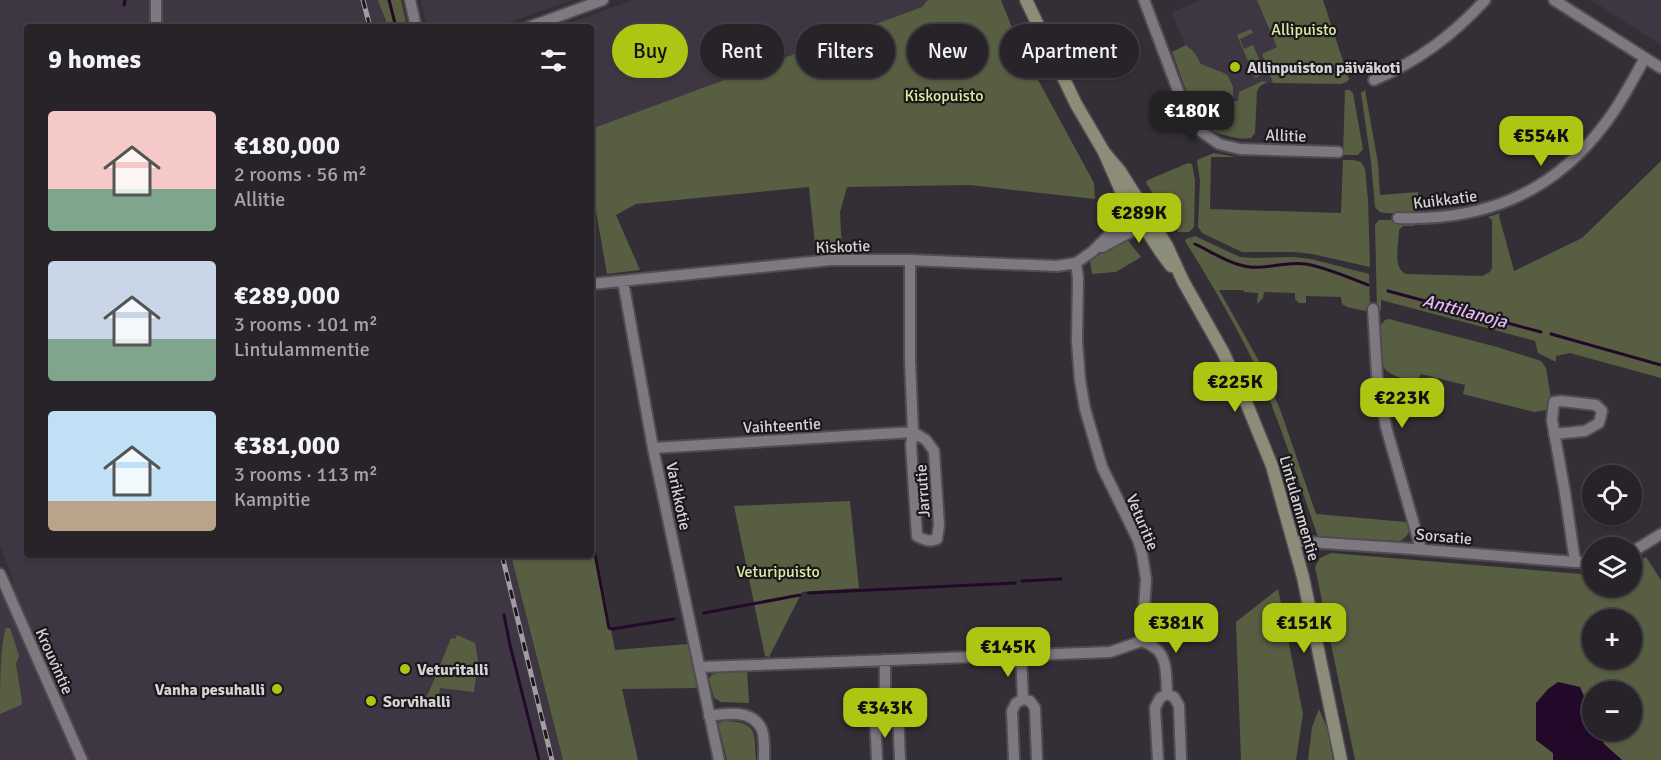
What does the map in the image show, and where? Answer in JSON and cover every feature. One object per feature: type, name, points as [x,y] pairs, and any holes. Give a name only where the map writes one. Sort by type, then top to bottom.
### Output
[{"type":"street","points":[[156,0],[156,24]]},
{"type":"street","points":[[410,0],[416,24]]},
{"type":"street","points":[[537,24],[603,0]]},
{"type":"street","name":"Lintulammentie","points":[[1026,0],[1076,104],[1104,152],[1122,193],[1147,223],[1160,251],[1183,281],[1223,352],[1246,402],[1272,466],[1308,597],[1341,760]]},
{"type":"street","name":"Allitie","points":[[1144,0],[1188,117],[1202,132],[1219,144],[1240,149],[1338,152]]},
{"type":"street","points":[[1374,80],[1402,68],[1432,48],[1468,19],[1485,0]]},
{"type":"street","points":[[1554,0],[1661,68]]},
{"type":"street","name":"Kuikkatie","points":[[1398,218],[1446,217],[1484,210],[1520,196],[1544,182],[1566,167],[1590,143],[1607,121],[1645,58]]},
{"type":"street","name":"Kiskotie","points":[[1093,251],[1122,222],[1139,212]]},
{"type":"street","name":"Kiskotie","points":[[594,284],[831,260],[910,260],[1057,266],[1076,263],[1093,251],[1147,223]]},
{"type":"street","name":"Jarrutie","points":[[910,260],[913,432],[911,445],[917,536],[931,542],[937,539],[939,525],[934,451],[926,440],[913,432]]},
{"type":"street","name":"Veturitie","points":[[1076,263],[1078,278],[1077,341],[1083,399],[1102,467],[1138,540],[1142,554],[1146,579],[1142,642]]},
{"type":"street","name":"Varikkotie","points":[[622,281],[653,448],[719,760]]},
{"type":"street","points":[[1373,309],[1377,375],[1386,427],[1421,549]]},
{"type":"street","points":[[1554,434],[1585,431],[1599,423],[1602,411],[1596,405],[1561,400],[1554,402],[1552,420],[1554,434],[1565,493],[1575,562]]},
{"type":"street","name":"Vaihteentie","points":[[653,448],[913,432]]},
{"type":"street","points":[[1642,546],[1661,534]]},
{"type":"street","name":"Sorsatie","points":[[1293,541],[1582,562]]},
{"type":"street","name":"Krouvintie","points":[[0,574],[82,760]]},
{"type":"street","points":[[700,667],[1110,652],[1142,642],[1155,647],[1162,655],[1167,694]]},
{"type":"street","points":[[1021,655],[1023,699]]},
{"type":"street","points":[[885,660],[885,705]]},
{"type":"street","points":[[1158,760],[1155,708],[1160,698],[1167,694]]},
{"type":"street","points":[[1167,694],[1174,697],[1179,706],[1181,760]]},
{"type":"street","points":[[1014,760],[1012,711],[1016,703],[1023,699],[1030,701],[1035,708],[1037,760]]},
{"type":"street","points":[[877,760],[875,714],[885,705],[898,712],[900,760]]},
{"type":"street","points":[[709,716],[742,714],[754,719],[762,731],[764,760]]},
{"type":"shaded area","points":[[0,0],[380,0],[385,24],[24,24],[24,558],[515,558],[564,760],[0,760],[0,587],[14,583],[0,546]]},
{"type":"shaded area","points":[[420,0],[572,0],[504,24],[427,24]]},
{"type":"shaded area","points":[[633,0],[928,0],[922,7],[876,24],[796,24],[796,53],[784,58],[784,24],[700,24],[700,78],[729,78],[594,128],[594,24],[566,24]]},
{"type":"shaded area","name":"Allinpuiston päiväkoti","points":[[1201,0],[1263,0],[1299,83],[1267,83],[1260,86],[1256,95],[1255,133],[1251,138],[1241,139],[1223,135],[1205,124],[1191,101],[1172,52],[1185,45],[1172,12]]},
{"type":"shaded area","points":[[1591,0],[1661,0],[1661,45],[1650,38]]},
{"type":"shaded area","points":[[1558,682],[1580,687],[1582,692],[1582,741],[1603,741],[1622,760],[1553,760],[1553,753],[1536,740],[1536,703],[1548,689]]},
{"type":"green space","points":[[378,0],[401,0],[406,24],[387,24]]},
{"type":"green space","name":"Kiskopuisto","points":[[928,0],[1001,0],[1010,24],[1000,24],[1000,78],[1037,78],[1094,183],[1095,199],[970,185],[847,187],[840,212],[842,252],[816,254],[809,187],[636,204],[616,215],[640,270],[607,274],[596,211],[594,211],[594,128],[729,78],[784,78],[784,58],[796,53],[796,78],[895,78],[895,24],[876,24],[922,7]]},
{"type":"green space","name":"Allipuisto","points":[[1257,0],[1323,0],[1349,79],[1347,82],[1341,84],[1273,83],[1262,54],[1277,47]]},
{"type":"green space","points":[[1251,29],[1253,33],[1240,39],[1244,49],[1253,45],[1264,70],[1263,74],[1255,78],[1237,35]]},
{"type":"green space","points":[[1186,45],[1194,52],[1201,64],[1228,76],[1233,87],[1233,101],[1238,101],[1239,92],[1263,81],[1267,82],[1257,91],[1255,133],[1251,138],[1237,138],[1218,133],[1210,129],[1197,114],[1172,52]]},
{"type":"green space","points":[[1345,90],[1353,93],[1363,149],[1358,155],[1343,155]]},
{"type":"green space","points":[[1365,90],[1378,163],[1380,195],[1418,192],[1418,205],[1413,214],[1385,213],[1375,207],[1361,93]]},
{"type":"green space","points":[[1214,153],[1236,157],[1211,157],[1210,209],[1341,213],[1343,160],[1361,162],[1365,169],[1368,200],[1370,267],[1312,254],[1242,252],[1202,233],[1198,227],[1200,180],[1197,161]]},
{"type":"green space","points":[[1661,161],[1661,378],[1570,353],[1556,356],[1556,361],[1554,361],[1538,353],[1535,341],[1381,300],[1381,311],[1377,309],[1375,225],[1379,220],[1411,220],[1414,226],[1403,226],[1399,230],[1398,261],[1402,271],[1406,274],[1482,276],[1490,272],[1492,268],[1492,220],[1488,217],[1500,213],[1514,271],[1582,238]]},
{"type":"green space","points":[[1188,163],[1192,164],[1195,181],[1194,227],[1189,232],[1178,232],[1146,183],[1148,180]]},
{"type":"green space","points":[[1195,236],[1240,257],[1311,259],[1369,274],[1370,309],[1365,311],[1347,307],[1342,304],[1341,297],[1306,296],[1306,303],[1299,303],[1295,299],[1295,293],[1264,292],[1263,298],[1257,304],[1258,293],[1243,290],[1219,290],[1260,363],[1280,409],[1316,514],[1410,523],[1407,536],[1400,541],[1318,537],[1281,429],[1255,365],[1222,302],[1185,241]]},
{"type":"green space","points":[[1125,237],[1141,257],[1116,272],[1092,274],[1090,261]]},
{"type":"green space","points":[[1389,319],[1541,361],[1546,368],[1551,399],[1546,410],[1534,412],[1463,394],[1465,385],[1421,374],[1417,382],[1391,374],[1381,362],[1379,327]]},
{"type":"green space","name":"Veturipuisto","points":[[850,501],[859,588],[802,592],[769,657],[765,656],[734,506]]},
{"type":"green space","points":[[594,542],[615,650],[688,644],[698,688],[622,689],[638,760],[563,760],[512,558],[594,558]]},
{"type":"green space","points":[[1331,553],[1582,574],[1582,597],[1642,597],[1642,559],[1646,557],[1661,580],[1661,760],[1622,760],[1603,741],[1642,741],[1642,681],[1582,681],[1582,692],[1580,687],[1536,740],[1553,753],[1553,760],[1355,760],[1315,567],[1320,558]]},
{"type":"green space","points":[[1278,589],[1303,714],[1296,760],[1241,760],[1236,622]]},
{"type":"green space","points":[[6,628],[10,628],[19,656],[16,664],[22,702],[21,705],[0,714],[1,657]]},
{"type":"green space","points":[[457,635],[475,643],[478,660],[474,692],[440,688],[439,697],[422,706],[451,638],[455,639]]},
{"type":"green space","points":[[747,671],[749,703],[721,702],[714,698],[709,679],[711,675],[720,672]]},
{"type":"green space","points":[[1319,709],[1328,730],[1333,760],[1308,760],[1312,727]]},
{"type":"green space","points":[[724,721],[749,726],[754,735],[756,760],[727,760],[718,723]]},
{"type":"waterway","points":[[124,5],[125,0]]},
{"type":"waterway","points":[[389,0],[395,24]]},
{"type":"waterway","name":"Anttilanoja","points":[[1195,244],[1243,266],[1306,264],[1330,270],[1368,285]]},
{"type":"waterway","name":"Anttilanoja","points":[[1388,291],[1541,332]]},
{"type":"waterway","name":"Anttilanoja","points":[[1551,334],[1661,365]]},
{"type":"waterway","points":[[594,549],[609,628],[674,619]]},
{"type":"waterway","points":[[1022,581],[1061,579]]},
{"type":"waterway","points":[[808,593],[1015,583]]},
{"type":"waterway","points":[[704,613],[800,595]]},
{"type":"waterway","points":[[504,615],[539,760]]},
{"type":"railway","points":[[363,0],[369,24]]},
{"type":"railway","points":[[503,558],[552,760]]},
{"type":"place","name":"Allinpuiston päiväkoti","points":[[1235,67]]},
{"type":"place","name":"Veturitalli","points":[[405,669]]},
{"type":"place","name":"Vanha pesuhalli","points":[[277,689]]},
{"type":"place","name":"Sorvihalli","points":[[371,701]]}]
